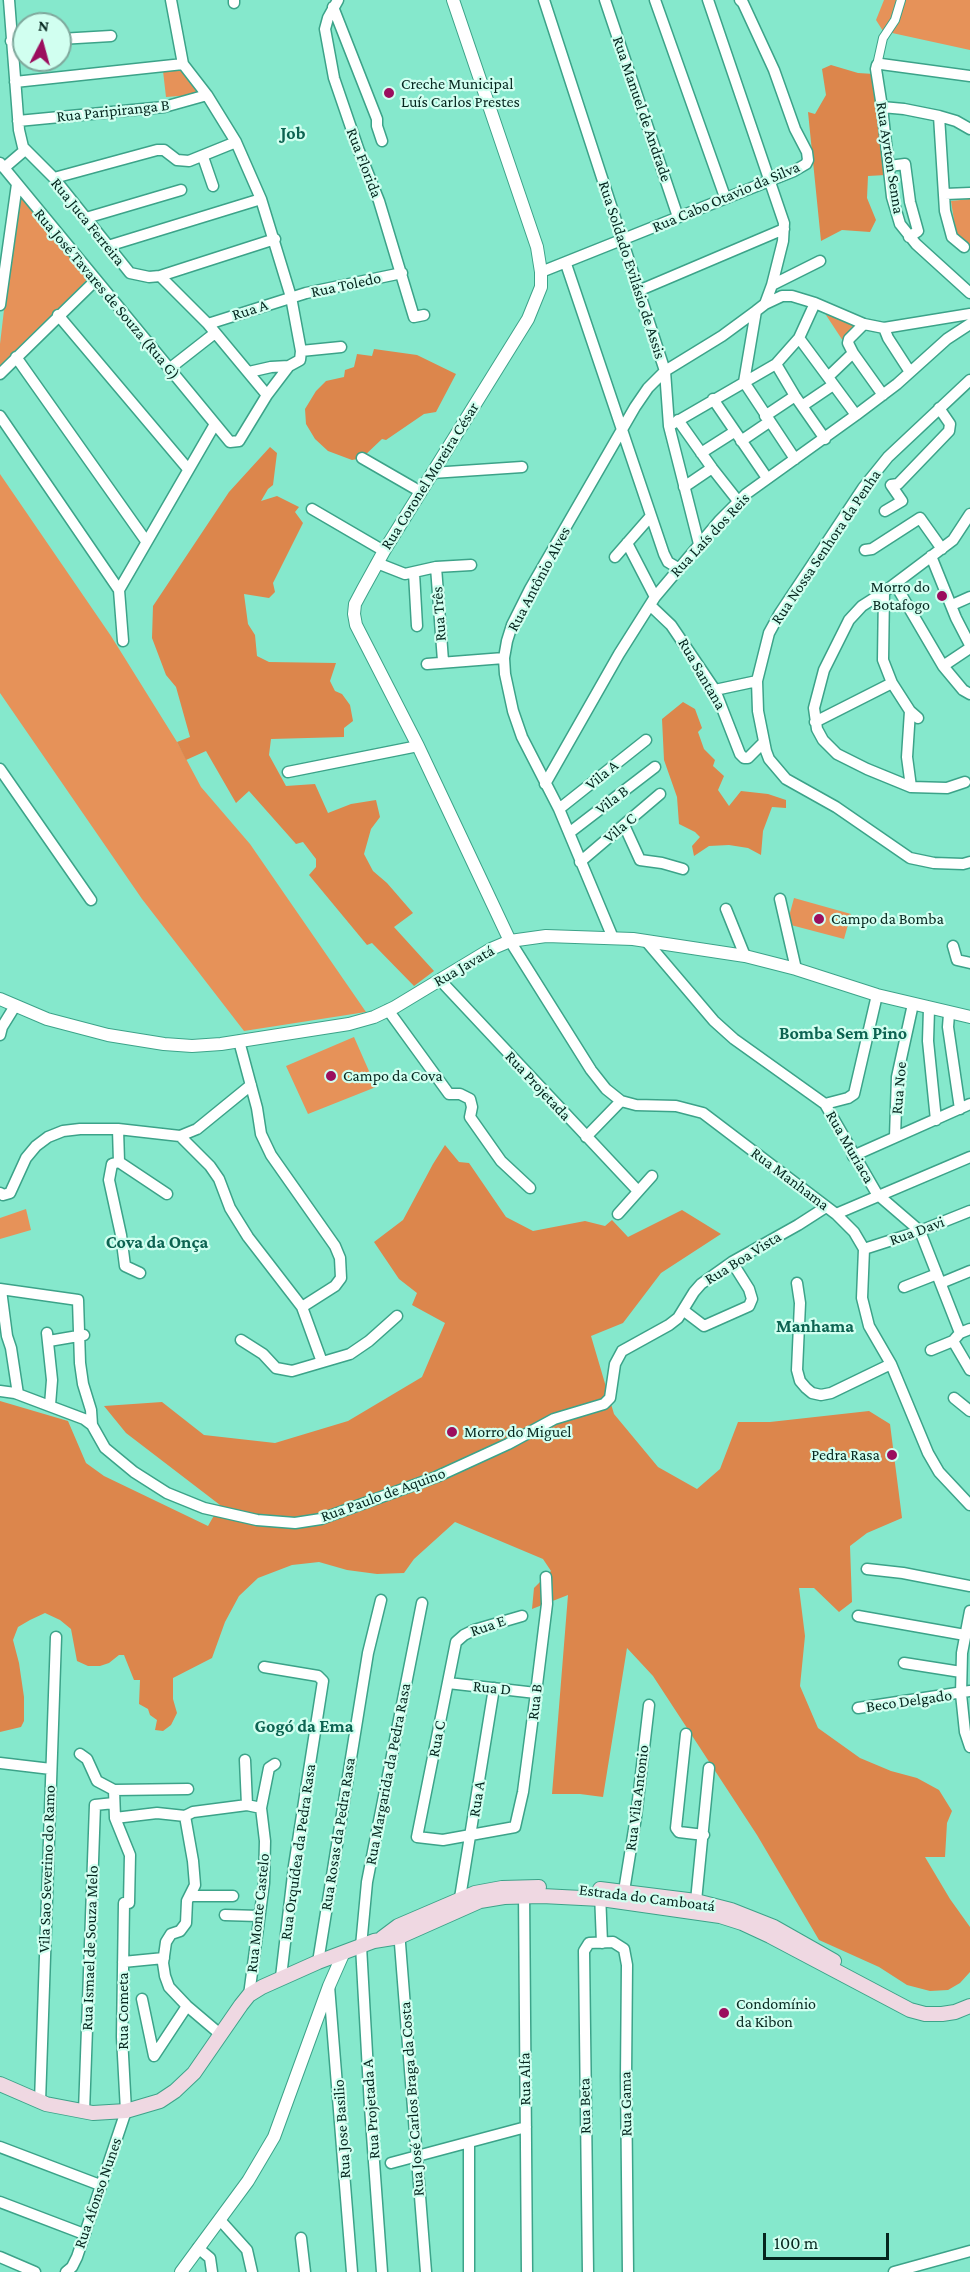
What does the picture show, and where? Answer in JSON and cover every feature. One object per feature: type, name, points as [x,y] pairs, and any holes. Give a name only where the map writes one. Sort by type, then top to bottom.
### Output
[{"type":"main road","name":"Estrada do Camboatá","points":[[249,1995],[281,1977],[459,1905],[484,1890],[600,1894],[698,1911],[734,1920],[917,2003],[935,2006],[950,2004],[970,1994]]},
{"type":"main road","name":"Estrada do Camboatá","points":[[600,1894],[624,1891],[696,1901],[731,1910],[760,1920],[894,2003],[920,2013],[950,2013],[970,2006]]},
{"type":"main road","points":[[0,2084],[40,2102],[84,2112],[126,2111],[160,2101],[176,2091],[194,2073],[249,1995]]},
{"type":"street","points":[[2,166],[25,150],[18,121],[9,0]]},
{"type":"street","points":[[171,0],[183,64],[207,95],[236,142],[261,199],[291,297],[301,351],[300,360],[292,364],[249,372]]},
{"type":"street","name":"Rua Coronel Moreira César","points":[[453,0],[533,235],[541,272],[541,287],[528,319],[377,562],[355,604],[356,625],[418,746],[510,940]]},
{"type":"street","name":"Rua Soldado Evilásio de Assis","points":[[544,0],[665,371],[684,487],[699,544]]},
{"type":"street","name":"Rua Manuel de Andrade","points":[[605,0],[678,217]]},
{"type":"street","points":[[655,0],[725,197]]},
{"type":"street","points":[[708,0],[782,213],[784,229],[781,252],[772,285],[760,307],[744,382],[795,459]]},
{"type":"street","points":[[901,0],[895,20],[884,38],[877,65],[900,65],[970,76]]},
{"type":"street","name":"Rua Cabo Otavio da Silva","points":[[541,272],[566,264],[803,167],[808,160],[807,152],[795,129],[774,70],[741,1]]},
{"type":"street","points":[[335,4],[377,119],[376,126],[382,141]]},
{"type":"street","name":"Rua Florida","points":[[335,4],[324,29],[334,78],[379,201],[414,317],[424,315]]},
{"type":"street","points":[[72,38],[111,36]]},
{"type":"street","points":[[15,82],[183,64]]},
{"type":"street","name":"Rua Ayrton Senna","points":[[877,65],[876,74],[895,211],[909,237],[970,293]]},
{"type":"street","name":"Rua Paripiranga B","points":[[18,121],[165,107],[207,95]]},
{"type":"street","points":[[882,107],[904,109],[968,124]]},
{"type":"street","points":[[939,116],[945,212],[951,237],[964,247]]},
{"type":"street","points":[[54,178],[157,150],[164,150],[174,159],[183,162],[203,157],[236,142]]},
{"type":"street","name":"Rua Juca Ferreira","points":[[25,150],[54,178],[130,273],[149,278],[160,276],[275,239]]},
{"type":"street","points":[[203,157],[213,186]]},
{"type":"street","points":[[889,166],[905,164],[910,202],[918,231],[909,237]]},
{"type":"street","name":"Rua José Tavares de Souza (Rua G)","points":[[2,166],[230,442],[237,442],[267,395]]},
{"type":"street","points":[[0,305],[17,184]]},
{"type":"street","points":[[86,218],[180,190]]},
{"type":"street","points":[[945,194],[970,193]]},
{"type":"street","points":[[108,246],[261,199]]},
{"type":"street","points":[[638,291],[784,229]]},
{"type":"street","points":[[772,285],[820,261]]},
{"type":"street","points":[[566,264],[650,517],[668,562],[678,568]]},
{"type":"street","name":"Rua Toledo","points":[[291,297],[402,273]]},
{"type":"street","points":[[160,276],[212,329],[267,395],[292,364]]},
{"type":"street","points":[[0,374],[96,280]]},
{"type":"street","points":[[760,307],[782,296],[815,303],[864,324],[884,328],[970,314]]},
{"type":"street","name":"Rua A","points":[[212,329],[291,297]]},
{"type":"street","points":[[738,501],[701,453],[674,423],[776,364],[798,338],[815,303]]},
{"type":"street","name":"Rua Antônio Alves","points":[[613,938],[559,809],[522,737],[513,711],[504,658],[512,625],[530,589],[648,388],[665,371],[722,336],[760,307]]},
{"type":"street","points":[[58,315],[188,469]]},
{"type":"street","points":[[864,324],[848,340],[853,353],[883,395]]},
{"type":"street","name":"Rua Laís dos Reis","points":[[545,784],[619,654],[653,602],[678,568],[738,501],[883,395],[947,339],[970,324]]},
{"type":"street","points":[[884,328],[909,372]]},
{"type":"street","points":[[169,369],[212,329]]},
{"type":"street","points":[[798,338],[856,415]]},
{"type":"street","points":[[301,351],[341,346]]},
{"type":"street","points":[[802,406],[830,381],[853,353]]},
{"type":"street","points":[[16,357],[146,541]]},
{"type":"street","points":[[776,364],[825,439]]},
{"type":"street","name":"Rua Nossa Senhora da Penha","points":[[970,380],[878,468],[789,598],[769,633],[757,681],[758,711],[769,759],[786,779],[836,807],[910,858],[939,864],[963,864],[970,861]]},
{"type":"street","points":[[701,453],[738,436],[767,419],[795,396]]},
{"type":"street","points":[[713,399],[767,478]]},
{"type":"street","points":[[885,511],[902,501],[891,485],[898,484],[949,430],[950,424],[939,408]]},
{"type":"street","points":[[0,416],[120,590],[123,641]]},
{"type":"street","points":[[120,590],[215,424]]},
{"type":"street","points":[[362,458],[421,492]]},
{"type":"street","points":[[432,473],[522,467]]},
{"type":"street","points":[[684,487],[712,468]]},
{"type":"street","points":[[312,509],[384,551]]},
{"type":"street","points":[[964,782],[947,788],[911,788],[867,769],[837,754],[823,740],[815,722],[814,708],[824,670],[849,620],[862,606],[895,584],[966,529],[970,514]]},
{"type":"street","points":[[615,557],[650,517]]},
{"type":"street","points":[[865,550],[872,549],[920,518],[942,549]]},
{"type":"street","name":"Rua Santana","points":[[627,543],[653,602],[715,690],[740,754],[748,758],[764,742]]},
{"type":"street","points":[[931,556],[970,647],[943,666]]},
{"type":"street","points":[[377,562],[399,573],[414,573],[436,567],[471,565]]},
{"type":"street","name":"Rua Três","points":[[436,567],[443,661]]},
{"type":"street","points":[[414,573],[417,626]]},
{"type":"street","points":[[895,584],[943,666],[963,690],[970,694]]},
{"type":"street","points":[[884,592],[883,660],[892,683],[914,715],[907,757],[911,788]]},
{"type":"street","points":[[952,605],[970,597]]},
{"type":"street","points":[[427,664],[504,658]]},
{"type":"street","points":[[715,690],[757,681]]},
{"type":"street","points":[[815,722],[892,683]]},
{"type":"street","name":"Vila A","points":[[559,809],[646,740]]},
{"type":"street","points":[[288,772],[418,746]]},
{"type":"street","name":"Vila B","points":[[569,833],[655,767]]},
{"type":"street","points":[[0,769],[91,900]]},
{"type":"street","name":"Vila C","points":[[580,862],[660,794]]},
{"type":"street","points":[[624,825],[640,860],[683,869]]},
{"type":"street","points":[[780,899],[796,969]]},
{"type":"street","points":[[726,909],[745,956]]},
{"type":"street","name":"Rua Javatá","points":[[0,999],[47,1019],[108,1035],[192,1046],[239,1041],[349,1024],[388,1010],[510,940],[546,936],[646,941],[745,956],[796,969],[877,995],[949,1014],[970,1017]]},
{"type":"street","points":[[510,940],[591,1070],[606,1089],[621,1101],[585,1137]]},
{"type":"street","name":"Rua Muriaca","points":[[646,941],[699,1004],[734,1039],[825,1104],[877,1194],[920,1231],[961,1334],[970,1370]]},
{"type":"street","points":[[954,946],[957,960],[970,963]]},
{"type":"street","name":"Rua Projetada","points":[[440,980],[638,1191]]},
{"type":"street","points":[[825,1104],[854,1094],[877,995]]},
{"type":"street","name":"Rua Noe","points":[[895,1137],[897,1077],[913,1004]]},
{"type":"street","points":[[1,1030],[15,1006]]},
{"type":"street","points":[[929,1009],[927,1041],[936,1120]]},
{"type":"street","points":[[388,1010],[448,1094],[460,1094],[470,1099],[472,1107],[470,1117],[501,1161],[530,1188]]},
{"type":"street","points":[[853,1156],[965,1107],[948,1027],[949,1014]]},
{"type":"street","points":[[239,1041],[261,1134],[271,1155],[335,1246],[340,1258],[341,1278],[334,1286],[302,1307]]},
{"type":"street","points":[[5,1193],[26,1158],[48,1137],[63,1131],[80,1129],[118,1129],[180,1136],[197,1129],[251,1085]]},
{"type":"street","name":"Rua Manhama","points":[[621,1101],[636,1105],[676,1106],[703,1113],[836,1214],[854,1232],[864,1249]]},
{"type":"street","points":[[118,1129],[119,1162]]},
{"type":"street","points":[[180,1136],[210,1166],[219,1179],[230,1208],[248,1237],[302,1307],[322,1362]]},
{"type":"street","points":[[836,1214],[877,1194],[970,1157]]},
{"type":"street","points":[[140,1273],[125,1266],[109,1180],[112,1164],[119,1162],[167,1194]]},
{"type":"street","points":[[618,1214],[652,1176]]},
{"type":"street","name":"Rua Boa Vista","points":[[615,1364],[622,1351],[669,1325],[683,1310],[693,1292],[701,1284],[732,1262],[826,1207]]},
{"type":"street","name":"Rua Davi","points":[[864,1249],[920,1231],[970,1211]]},
{"type":"street","points":[[864,1249],[862,1287],[864,1309],[872,1333],[891,1364],[928,1453],[939,1472],[970,1505]]},
{"type":"street","points":[[683,1310],[704,1326],[749,1306],[753,1299],[732,1262]]},
{"type":"street","points":[[904,1287],[970,1271]]},
{"type":"street","points":[[797,1282],[800,1303],[797,1370],[800,1381],[806,1388],[812,1393],[821,1395],[831,1393],[891,1364]]},
{"type":"street","points":[[18,1394],[0,1290],[78,1300],[82,1335],[80,1363],[83,1384],[91,1410],[92,1425]]},
{"type":"street","points":[[241,1340],[263,1354],[276,1368],[284,1371],[302,1370],[350,1354],[369,1341],[397,1316]]},
{"type":"street","points":[[931,1350],[961,1334]]},
{"type":"street","points":[[50,1405],[52,1380],[48,1337],[82,1335]]},
{"type":"street","name":"Rua Paulo de Aquino","points":[[0,1391],[18,1394],[78,1415],[92,1425],[105,1448],[114,1457],[166,1493],[204,1508],[257,1520],[295,1523],[321,1519],[436,1477],[508,1444],[554,1419],[604,1404],[610,1398],[615,1364]]},
{"type":"street","points":[[954,1398],[970,1412]]},
{"type":"street","points":[[867,1569],[903,1573],[970,1586]]},
{"type":"street","name":"Rua B","points":[[471,1834],[515,1827],[523,1792],[536,1693],[547,1604],[546,1577]]},
{"type":"street","name":"Rua Rosas da Pedra Rasa","points":[[318,1962],[368,1653],[381,1600]]},
{"type":"street","name":"Rua Margarida da Pedra Rasa","points":[[361,1946],[367,1882],[422,1603]]},
{"type":"street","points":[[970,1611],[961,1672],[965,1693],[965,1732],[970,1747]]},
{"type":"street","name":"Rua E","points":[[456,1642],[474,1630],[522,1616]]},
{"type":"street","points":[[858,1616],[965,1635]]},
{"type":"street","name":"Vila Sao Severino do Ramo","points":[[40,2102],[56,1637]]},
{"type":"street","name":"Rua C","points":[[456,1642],[417,1837],[443,1840],[471,1834]]},
{"type":"street","points":[[904,1663],[961,1672]]},
{"type":"street","name":"Rua Orquídea da Pedra Rasa","points":[[264,1667],[318,1676],[323,1681],[294,1866],[281,1977]]},
{"type":"street","name":"Rua D","points":[[448,1683],[536,1693]]},
{"type":"street","name":"Rua A","points":[[459,1905],[494,1688]]},
{"type":"street","name":"Beco Delgado","points":[[858,1708],[965,1693]]},
{"type":"street","name":"Rua Vila Antonio","points":[[624,1891],[636,1817],[649,1705]]},
{"type":"street","points":[[686,1734],[676,1828],[679,1832],[704,1835]]},
{"type":"street","points":[[80,1754],[87,1759],[98,1781],[114,1790],[188,1789]]},
{"type":"street","points":[[245,1760],[247,1805]]},
{"type":"street","points":[[0,1763],[26,1768],[51,1769]]},
{"type":"street","name":"Rua Monte Castelo","points":[[249,1995],[264,1883],[265,1841],[261,1808],[269,1768],[275,1764]]},
{"type":"street","points":[[696,1901],[709,1768]]},
{"type":"street","name":"Rua Cometa","points":[[114,1790],[115,1818],[130,1855],[129,1903],[124,1903],[123,1962],[122,2037],[126,2111]]},
{"type":"street","name":"Rua Ismael de Souza Melo","points":[[84,2112],[95,1805],[114,1803]]},
{"type":"street","points":[[115,1818],[158,1813],[185,1815],[247,1805],[261,1808]]},
{"type":"street","points":[[185,1815],[195,1885],[186,1901],[186,1923],[180,1931],[168,1937],[164,1958],[165,1976],[169,1988],[220,2034]]},
{"type":"street","name":"Rua Alfa","points":[[524,1892],[527,2272]]},
{"type":"street","name":"Rua Gama","points":[[600,1894],[608,1942],[624,1948],[627,1965],[628,2272]]},
{"type":"street","points":[[190,1896],[233,1896]]},
{"type":"street","points":[[225,1915],[259,1916]]},
{"type":"street","name":"Rua José Carlos Braga da Costa","points":[[399,1931],[426,2272]]},
{"type":"street","name":"Rua Beta","points":[[588,2272],[583,1959],[584,1951],[589,1943],[608,1942]]},
{"type":"street","name":"Rua Projetada A","points":[[361,1946],[382,2272]]},
{"type":"street","points":[[181,2272],[248,2181],[274,2137],[329,1986],[344,1952]]},
{"type":"street","points":[[123,1962],[164,1958]]},
{"type":"street","name":"Rua Jose Basilio","points":[[329,1986],[352,2272]]},
{"type":"street","points":[[142,1999],[154,2056],[187,2006]]},
{"type":"street","name":"Rua Afonso Nunes","points":[[66,2272],[72,2267],[77,2257],[126,2111]]},
{"type":"street","points":[[391,2163],[526,2127]]},
{"type":"street","points":[[469,2143],[469,2272]]},
{"type":"street","points":[[0,2147],[100,2185]]},
{"type":"street","points":[[0,2202],[84,2234]]},
{"type":"street","points":[[219,2220],[247,2250],[252,2272]]},
{"type":"street","points":[[301,2238],[305,2272]]},
{"type":"street","points":[[198,2248],[210,2258],[212,2272]]},
{"type":"street","points":[[894,2272],[970,2251]]},
{"type":"street","points":[[0,2257],[35,2272]]},
{"type":"shaded area","points":[[884,0],[970,0],[970,50],[883,31],[876,20]]},
{"type":"shaded area","points":[[831,65],[858,73],[874,74],[886,175],[868,176],[867,198],[876,220],[870,232],[842,230],[821,241],[808,112],[815,114],[826,95],[822,69]]},
{"type":"shaded area","points":[[179,69],[184,71],[197,93],[180,102],[179,96],[166,97],[163,71]]},
{"type":"shaded area","points":[[18,191],[89,278],[0,366],[0,344]]},
{"type":"shaded area","points":[[970,199],[970,245],[958,246],[951,201]]},
{"type":"shaded area","points":[[826,315],[828,315],[858,326],[843,341]]},
{"type":"shaded area","points":[[374,349],[417,355],[456,374],[436,412],[424,414],[386,440],[382,439],[362,458],[352,460],[328,451],[315,439],[306,424],[305,409],[316,391],[326,381],[344,377],[345,370],[354,367],[357,354],[372,356]]},
{"type":"shaded area","points":[[270,447],[277,453],[273,485],[261,501],[277,496],[299,507],[295,512],[303,523],[273,583],[275,592],[269,598],[244,594],[248,624],[255,635],[257,656],[269,662],[336,663],[330,681],[335,691],[342,694],[350,705],[353,721],[344,728],[344,737],[271,739],[269,755],[286,786],[315,784],[328,813],[351,804],[376,800],[380,817],[371,829],[364,854],[373,871],[387,883],[413,913],[394,927],[434,971],[414,986],[372,943],[367,945],[309,875],[316,867],[316,859],[303,842],[296,844],[249,791],[236,803],[206,751],[186,760],[177,742],[190,737],[176,687],[166,675],[152,638],[153,606],[229,492]]},
{"type":"shaded area","points":[[0,474],[111,636],[177,742],[201,787],[250,844],[366,1012],[244,1031],[142,899],[0,693]]},
{"type":"shaded area","points":[[683,702],[695,709],[702,728],[698,732],[704,749],[715,760],[713,766],[724,776],[718,790],[729,806],[741,791],[768,794],[786,800],[786,808],[772,807],[763,831],[761,855],[748,848],[729,845],[709,846],[694,856],[692,846],[700,837],[679,824],[677,797],[664,760],[662,719]]},
{"type":"shaded area","name":"Campo da Bomba","points":[[794,898],[851,914],[844,939],[787,924]]},
{"type":"shaded area","name":"Campo da Cova","points":[[354,1037],[376,1087],[308,1114],[286,1066]]},
{"type":"shaded area","points":[[445,1145],[459,1162],[469,1163],[506,1217],[533,1231],[585,1221],[605,1226],[612,1220],[628,1237],[682,1210],[721,1234],[661,1273],[623,1323],[591,1336],[614,1414],[658,1467],[697,1489],[720,1469],[738,1422],[770,1422],[869,1411],[890,1424],[902,1518],[867,1533],[850,1546],[852,1602],[839,1612],[814,1588],[799,1588],[805,1636],[800,1686],[818,1728],[860,1758],[891,1771],[917,1778],[939,1790],[952,1811],[947,1823],[945,1857],[925,1857],[970,1927],[970,1972],[960,1983],[948,1990],[930,1991],[907,1985],[879,1967],[819,1940],[757,1835],[653,1676],[627,1648],[603,1797],[552,1794],[568,1595],[532,1609],[534,1588],[551,1571],[543,1559],[455,1522],[414,1559],[404,1573],[377,1574],[347,1570],[319,1562],[292,1565],[258,1578],[239,1596],[225,1622],[212,1658],[173,1678],[173,1699],[177,1713],[171,1725],[163,1731],[155,1730],[157,1720],[150,1715],[148,1709],[139,1704],[140,1680],[134,1680],[124,1655],[119,1655],[109,1663],[100,1666],[88,1666],[77,1661],[71,1629],[60,1620],[45,1613],[18,1627],[13,1640],[24,1697],[24,1721],[21,1727],[0,1732],[0,1401],[68,1421],[86,1463],[104,1476],[208,1526],[220,1505],[126,1433],[104,1406],[162,1402],[204,1435],[275,1443],[348,1421],[422,1377],[445,1323],[412,1305],[417,1293],[399,1279],[374,1242],[403,1220]]},
{"type":"shaded area","points":[[26,1209],[31,1230],[0,1239],[0,1218]]},
{"type":"place","name":"Creche Municipal Luís Carlos Prestes","points":[[389,93]]},
{"type":"place","name":"Morro do Botafogo","points":[[942,596]]},
{"type":"place","name":"Campo da Bomba","points":[[819,919]]},
{"type":"place","name":"Campo da Cova","points":[[331,1076]]},
{"type":"place","name":"Morro do Miguel","points":[[452,1432]]},
{"type":"place","name":"Pedra Rasa","points":[[892,1455]]},
{"type":"place","name":"Condomínio da Kibon","points":[[724,2013]]},
{"type":"district","name":"Job","points":[[293,133]]},
{"type":"district","name":"Bomba Sem Pino","points":[[843,1033]]},
{"type":"district","name":"Cova da Onça","points":[[157,1242]]},
{"type":"district","name":"Manhama","points":[[815,1326]]},
{"type":"district","name":"Gogó da Ema","points":[[304,1726]]}]
